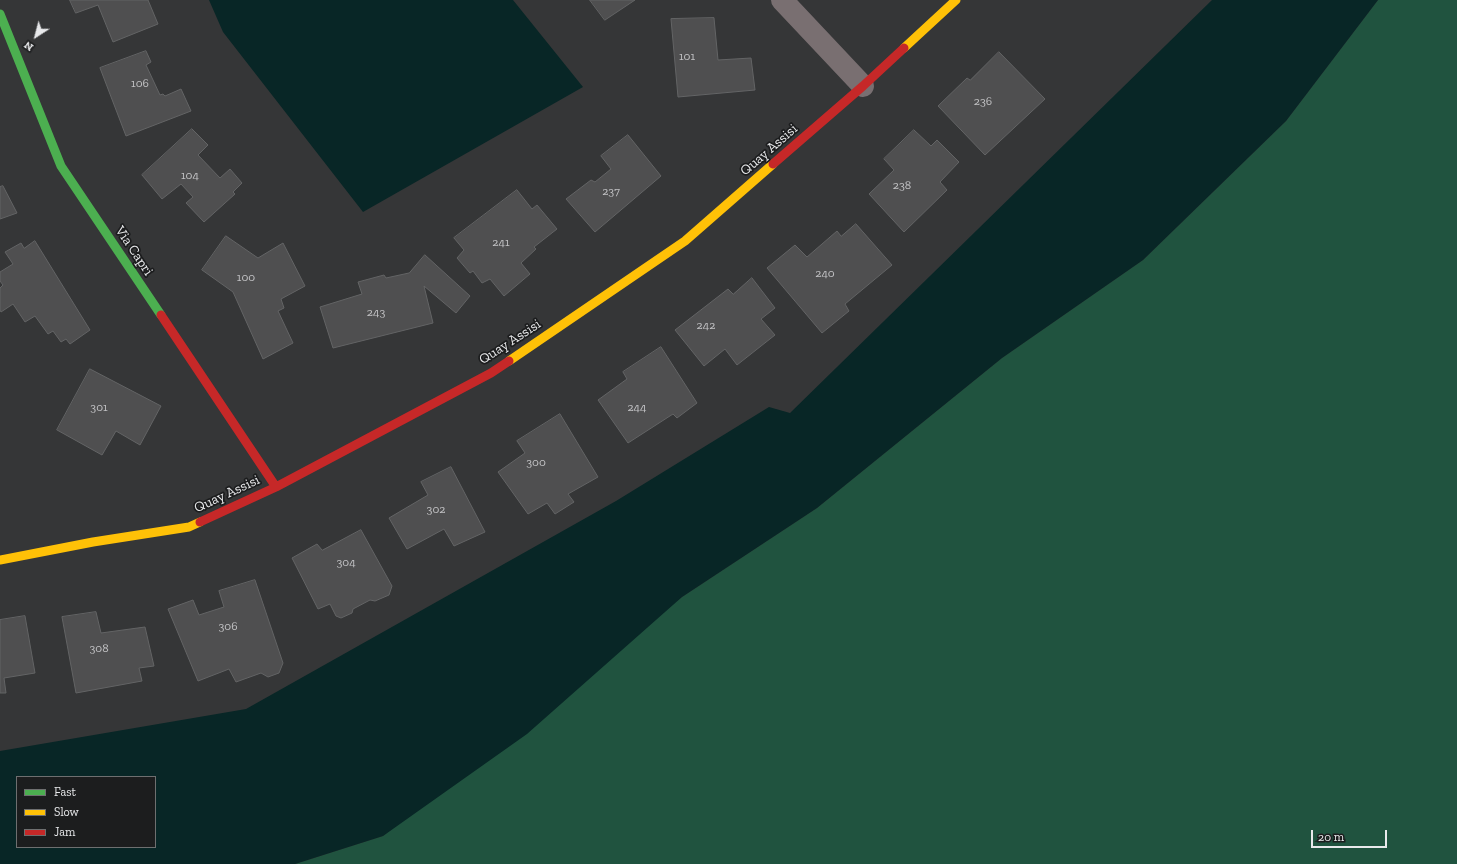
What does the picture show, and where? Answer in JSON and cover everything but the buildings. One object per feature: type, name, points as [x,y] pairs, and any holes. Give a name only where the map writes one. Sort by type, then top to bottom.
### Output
[{"type":"street","points":[[782,0],[863,86]]},
{"type":"street","name":"Quay Assisi","points":[[0,560],[93,542],[189,527],[276,487],[491,373],[686,241],[863,86],[956,0]]},
{"type":"street","name":"Via Capri","points":[[0,14],[61,166],[276,487]]},
{"type":"green space","points":[[1378,0],[1457,0],[1457,864],[295,864],[383,836],[682,597],[817,508],[1002,358],[1143,260],[1286,121]]},
{"type":"water","points":[[209,0],[513,0],[583,87],[363,212],[223,32]]},
{"type":"water","points":[[1212,0],[1378,0],[1286,121],[1143,260],[1002,358],[817,508],[682,597],[527,734],[383,836],[295,864],[0,864],[0,751],[246,709],[616,501],[769,407],[790,413]]},
{"type":"traffic: fast","points":[[0,14],[61,166],[161,315]]},
{"type":"traffic: slow","points":[[904,48],[956,0]]},
{"type":"traffic: slow","points":[[509,361],[685,241],[773,164]]},
{"type":"traffic: slow","points":[[0,560],[93,542],[189,527],[200,522]]},
{"type":"traffic: jam","points":[[773,164],[863,86],[904,48]]},
{"type":"traffic: jam","points":[[161,315],[276,487]]},
{"type":"traffic: jam","points":[[200,522],[276,487],[491,373],[509,361]]}]
